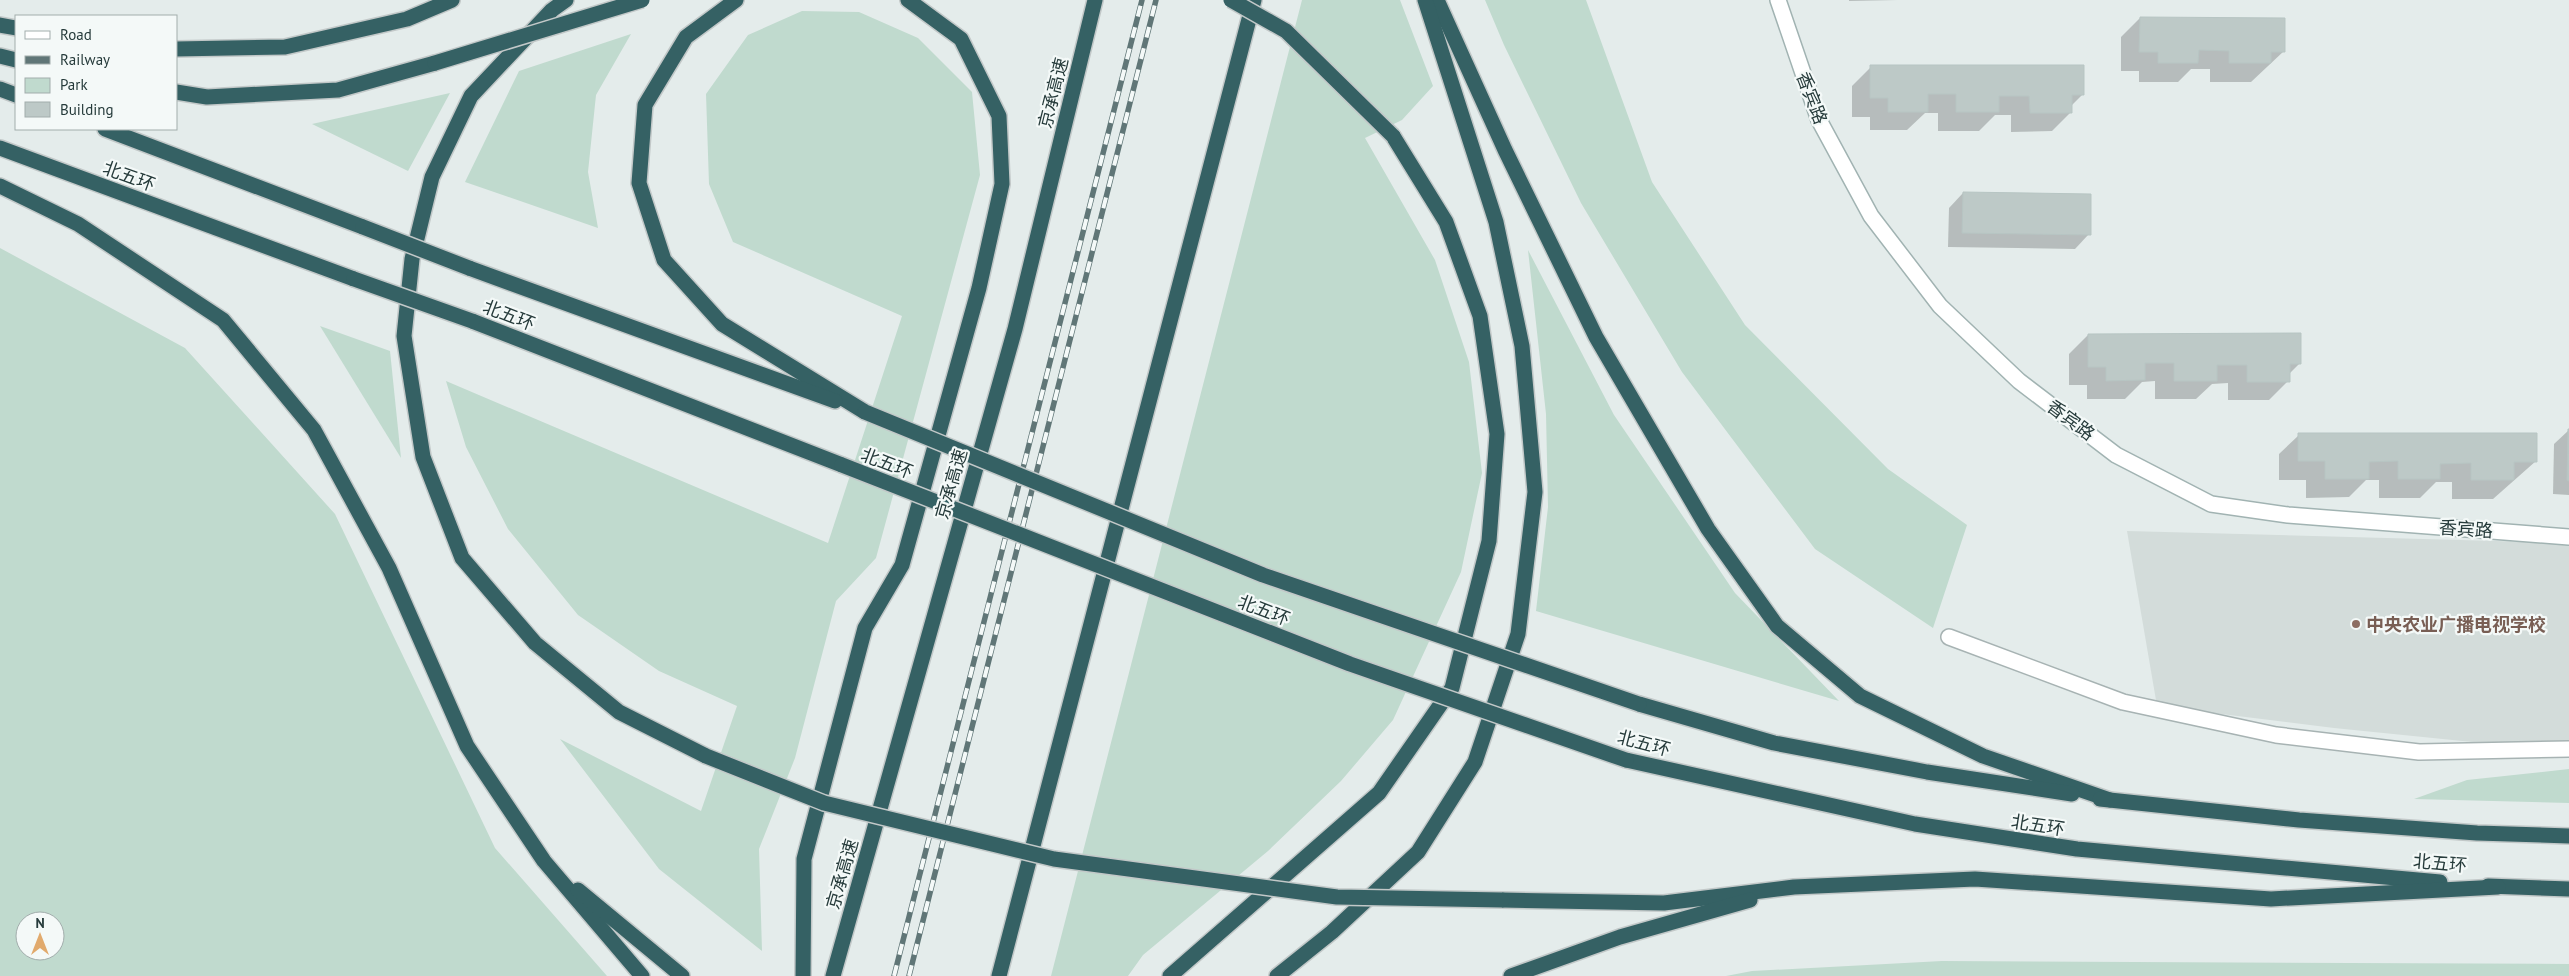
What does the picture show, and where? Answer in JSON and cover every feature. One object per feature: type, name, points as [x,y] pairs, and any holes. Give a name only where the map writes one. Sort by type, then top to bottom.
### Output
[{"type":"highway","points":[[178,49],[285,47],[407,19],[452,0]]},
{"type":"highway","points":[[566,0],[552,10],[471,96],[432,177],[412,259],[404,336],[423,457],[462,558],[535,643],[619,712],[706,756],[824,804],[1054,859],[1337,897],[1664,903],[1794,888],[1975,879],[2271,899],[2498,887]]},
{"type":"highway","points":[[178,92],[208,97],[338,90],[435,63],[642,0]]},
{"type":"highway","points":[[736,0],[686,36],[645,105],[639,183],[664,260],[722,324],[865,412]]},
{"type":"highway","points":[[803,976],[804,859],[865,628],[902,564],[979,288],[1002,184],[999,116],[961,39],[908,0]]},
{"type":"highway","name":"京承高速","points":[[832,976],[1015,329],[1095,0]]},
{"type":"highway","points":[[1170,976],[1379,793],[1452,688],[1489,541],[1498,434],[1477,308],[1446,222],[1393,136],[1286,31],[1231,0]]},
{"type":"highway","points":[[999,976],[1254,0]]},
{"type":"highway","points":[[1277,976],[1332,932],[1418,852],[1475,762],[1518,634],[1535,492],[1522,346],[1496,222],[1425,0]]},
{"type":"highway","points":[[1437,0],[1505,150],[1596,337],[1708,529],[1777,626],[1860,696],[1983,756],[2110,800]]},
{"type":"highway","points":[[0,25],[15,28]]},
{"type":"highway","points":[[0,56],[15,60]]},
{"type":"highway","points":[[0,89],[15,95]]},
{"type":"highway","name":"北五环","points":[[108,130],[469,268],[865,412],[1263,575],[1639,704],[1774,743],[1927,772],[2110,800],[2299,820],[2477,833],[2569,836]]},
{"type":"highway","name":"北五环","points":[[0,148],[354,279],[472,320],[1350,664],[1626,760],[1915,824],[2077,850],[2498,887],[2569,889]]},
{"type":"highway","points":[[0,186],[78,224],[223,320],[314,430],[389,568],[467,746],[544,861],[642,976]]},
{"type":"highway","points":[[544,861],[680,975]]},
{"type":"highway","points":[[1511,976],[1620,936],[1794,888]]},
{"type":"street","name":"香宾路","points":[[1778,0],[1819,120],[1871,216],[1940,306],[2019,381],[2116,455],[2211,504],[2288,515],[2569,537]]},
{"type":"street","points":[[1949,637],[2123,702],[2276,735],[2419,752],[2569,749]]},
{"type":"shaded area","name":"中央农业广播电视学校","points":[[2127,531],[2569,543],[2569,741],[2502,745],[2334,728],[2157,706]]},
{"type":"green space","points":[[1302,0],[1400,0],[1433,86],[1402,120],[1365,138],[1435,260],[1469,362],[1482,473],[1461,572],[1393,720],[1341,781],[1268,851],[1143,955],[1128,976],[1051,976]]},
{"type":"green space","points":[[1485,0],[1586,0],[1652,182],[1745,325],[1888,469],[1967,525],[1933,628],[1815,549],[1682,372],[1581,203],[1504,45]]},
{"type":"green space","points":[[802,11],[859,12],[918,38],[972,92],[980,175],[876,558],[836,601],[795,758],[759,849],[762,951],[659,869],[560,739],[701,811],[737,706],[659,671],[578,615],[508,529],[466,447],[446,381],[828,543],[902,316],[733,242],[709,184],[706,94],[748,35]]},
{"type":"green space","points":[[631,34],[596,95],[588,172],[598,228],[465,182],[519,71]]},
{"type":"green space","points":[[450,93],[408,171],[312,124]]},
{"type":"green space","points":[[0,248],[185,348],[335,514],[495,848],[607,976],[0,976]]},
{"type":"green space","points":[[1528,250],[1614,415],[1735,593],[1839,701],[1536,611],[1548,507],[1546,414]]},
{"type":"green space","points":[[320,326],[390,351],[401,458]]},
{"type":"green space","points":[[2569,769],[2569,803],[2414,799],[2467,780]]},
{"type":"green space","points":[[1942,961],[2569,964],[2569,976],[1726,976],[1752,971]]},
{"type":"building","points":[[2140,17],[2285,18],[2285,52],[2271,52],[2271,63],[2229,63],[2229,51],[2199,50],[2198,63],[2158,63],[2158,52],[2139,52]]},
{"type":"building","points":[[1870,65],[2084,65],[2084,95],[2072,95],[2072,113],[2030,113],[2029,96],[1999,96],[1999,112],[1956,112],[1956,94],[1928,94],[1928,112],[1888,112],[1888,98],[1870,98]]},
{"type":"building","points":[[1963,192],[2091,194],[2091,235],[1962,233]]},
{"type":"building","points":[[2301,333],[2301,364],[2290,364],[2290,382],[2247,382],[2247,365],[2217,365],[2217,381],[2174,381],[2174,363],[2145,363],[2145,380],[2106,381],[2106,367],[2088,367],[2088,334]]},
{"type":"building","points":[[2569,429],[2569,481],[2567,480]]},
{"type":"building","points":[[2298,433],[2537,433],[2537,462],[2514,462],[2514,480],[2471,480],[2471,463],[2440,464],[2440,479],[2398,479],[2398,461],[2369,462],[2369,479],[2325,479],[2325,461],[2298,461]]},
{"type":"railway","points":[[894,976],[1142,0]]},
{"type":"railway","points":[[909,976],[1156,0]]},
{"type":"place","name":"中央农业广播电视学校","points":[[2356,624]]}]
